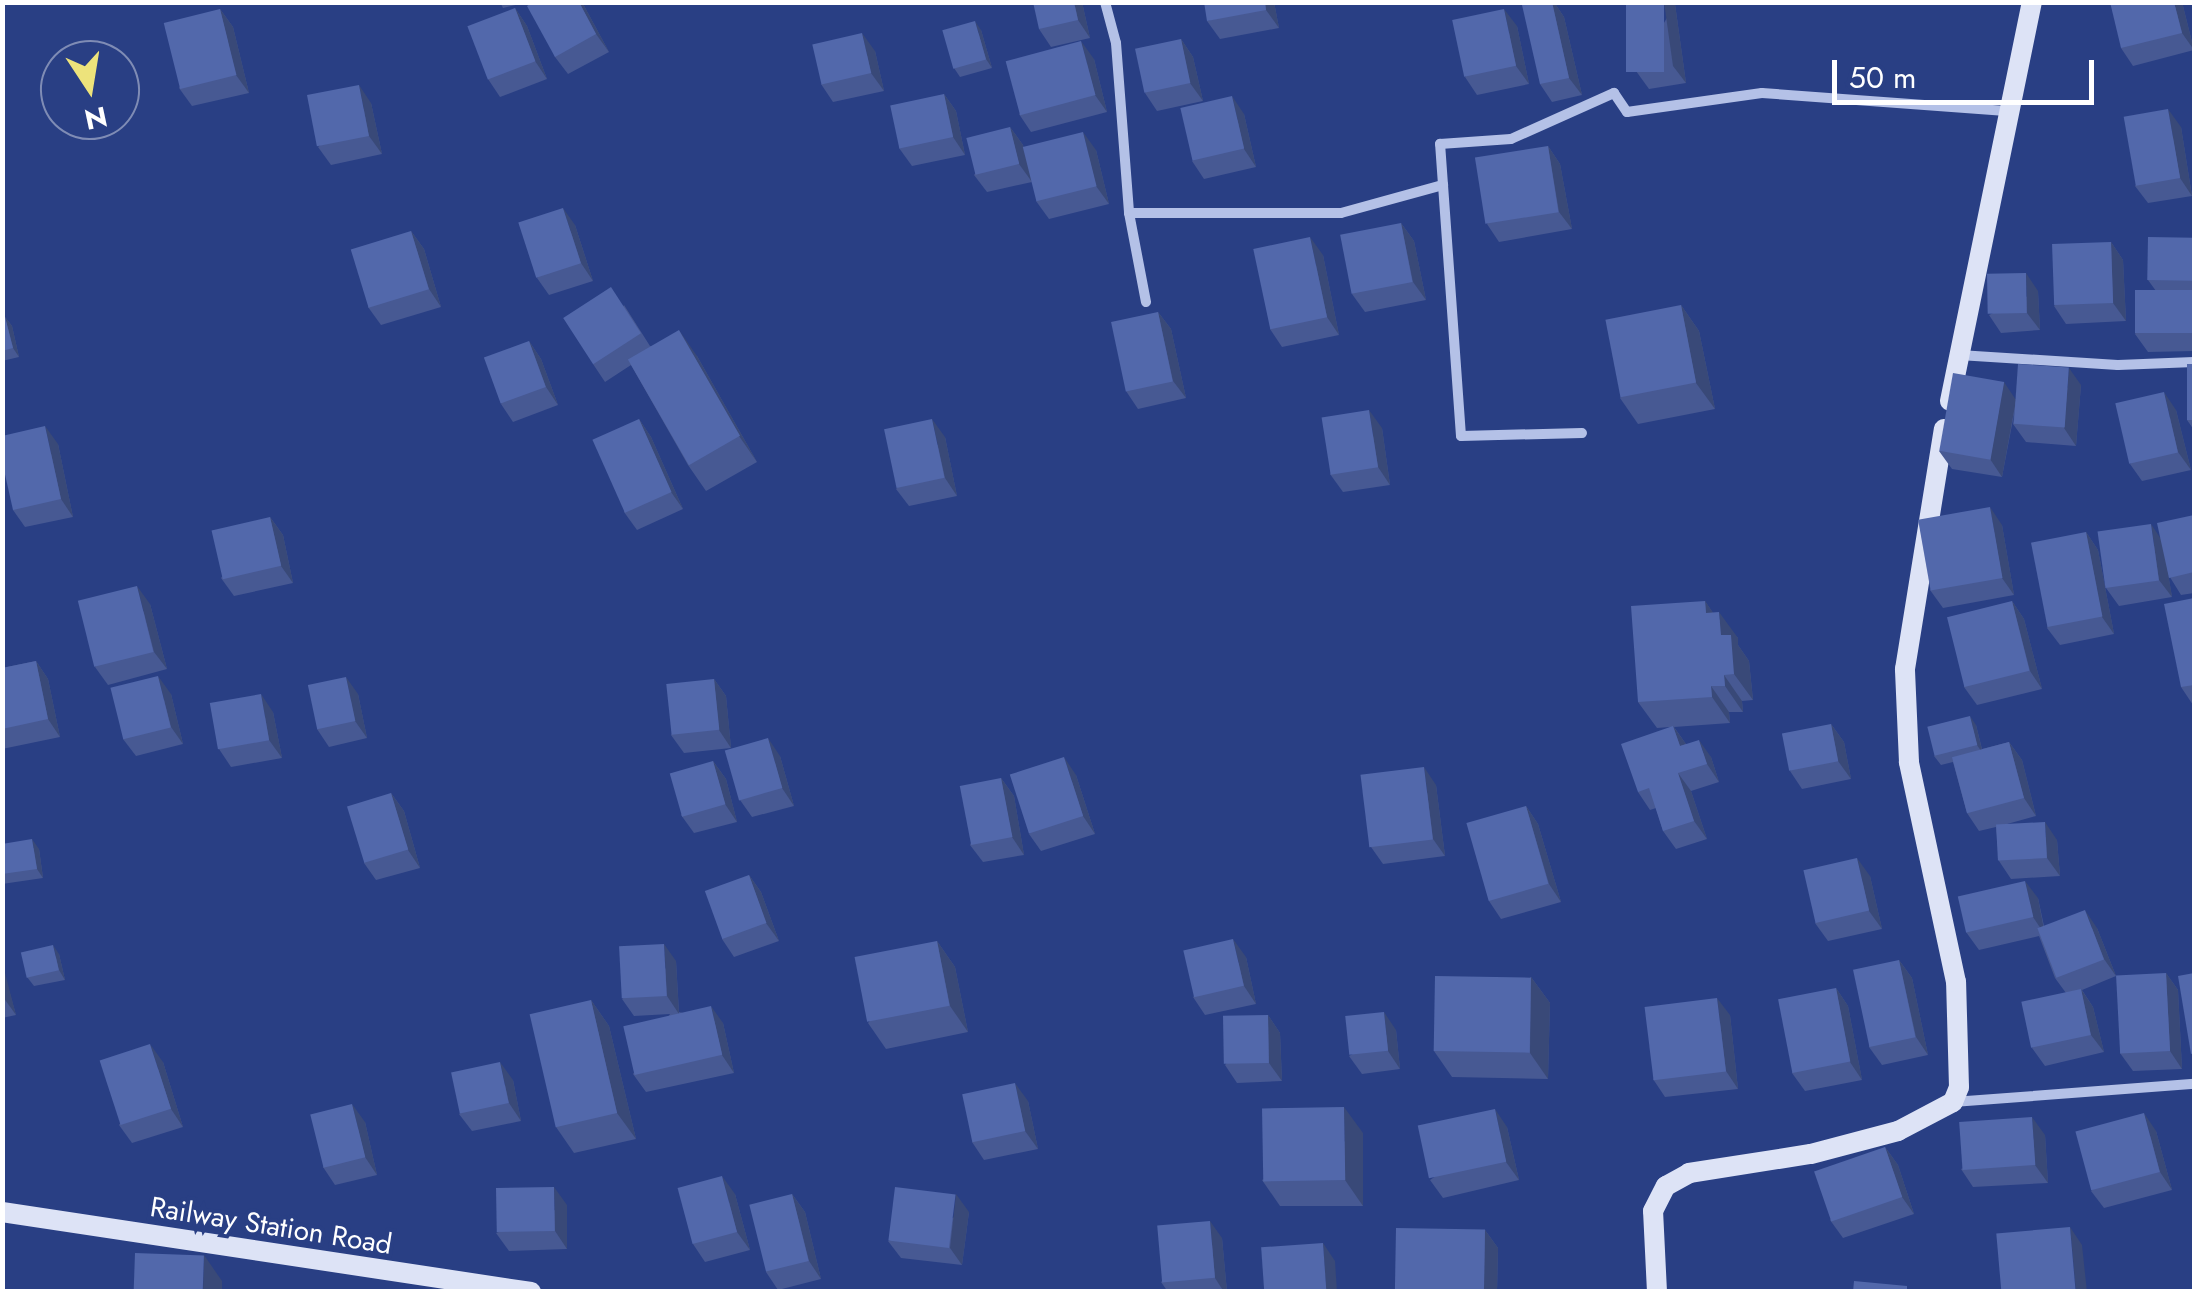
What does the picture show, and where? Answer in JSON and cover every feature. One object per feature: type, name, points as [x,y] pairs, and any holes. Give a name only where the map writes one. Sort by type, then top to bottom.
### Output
[{"type":"street","points":[[1105,2],[1116,42],[1129,213],[1146,302]]},
{"type":"street","points":[[1953,1102],[1961,1060],[1956,982],[1909,762],[1905,669],[1958,355],[2032,2]]},
{"type":"street","points":[[1582,433],[1461,436],[1440,144],[1512,139],[1614,93],[1627,112],[1762,93],[2009,111]]},
{"type":"street","points":[[1129,213],[1341,213],[1443,185]]},
{"type":"street","points":[[1958,355],[2118,365],[2194,362]]},
{"type":"street","points":[[1657,1292],[1653,1211],[1666,1186],[1689,1173],[1811,1154],[1898,1131],[1953,1102],[2194,1084]]},
{"type":"street","name":"Railway Station Road","points":[[2,1212],[427,1284],[531,1292]]},
{"type":"building","points":[[533,2],[579,2],[596,34],[555,57],[527,6]]},
{"type":"building","points":[[1033,2],[1074,2],[1078,20],[1039,29]]},
{"type":"building","points":[[1204,2],[1265,2],[1266,10],[1207,21]]},
{"type":"building","points":[[1552,2],[1569,78],[1540,84],[1522,5]]},
{"type":"building","points":[[1626,2],[1664,2],[1664,72],[1626,72]]},
{"type":"building","points":[[2110,2],[2174,2],[2182,33],[2121,48]]},
{"type":"building","points":[[515,8],[535,61],[488,79],[467,26]]},
{"type":"building","points":[[220,9],[236,75],[180,89],[164,23]]},
{"type":"building","points":[[1504,9],[1516,66],[1464,77],[1452,20]]},
{"type":"building","points":[[975,21],[986,59],[953,69],[942,30]]},
{"type":"building","points":[[862,33],[871,73],[822,84],[812,44]]},
{"type":"building","points":[[1181,39],[1190,83],[1144,93],[1135,49]]},
{"type":"building","points":[[1081,41],[1095,95],[1020,115],[1006,61]]},
{"type":"building","points":[[359,85],[369,136],[317,146],[307,95]]},
{"type":"building","points":[[944,94],[953,137],[899,148],[890,105]]},
{"type":"building","points":[[1232,96],[1244,149],[1193,161],[1180,108]]},
{"type":"building","points":[[2168,109],[2180,178],[2136,186],[2124,117]]},
{"type":"building","points":[[1010,127],[1019,164],[976,175],[966,138]]},
{"type":"building","points":[[1083,132],[1097,186],[1036,201],[1023,147]]},
{"type":"building","points":[[1548,146],[1558,212],[1485,224],[1475,158]]},
{"type":"building","points":[[563,208],[581,263],[536,278],[518,223]]},
{"type":"building","points":[[1401,223],[1412,282],[1352,294],[1340,235]]},
{"type":"building","points":[[411,231],[429,289],[369,308],[351,249]]},
{"type":"building","points":[[1310,237],[1327,317],[1270,329],[1253,249]]},
{"type":"building","points":[[2148,237],[2194,238],[2193,281],[2147,280]]},
{"type":"building","points":[[2111,242],[2113,303],[2054,305],[2052,244]]},
{"type":"building","points":[[2026,273],[2027,313],[1988,314],[1987,274]]},
{"type":"building","points":[[611,287],[641,333],[593,364],[563,318]]},
{"type":"building","points":[[2135,290],[2194,290],[2194,333],[2135,333]]},
{"type":"building","points":[[1681,305],[1696,383],[1620,397],[1605,320]]},
{"type":"building","points":[[1158,312],[1173,381],[1126,391],[1111,322]]},
{"type":"building","points":[[5,317],[13,348],[2,351],[2,318]]},
{"type":"building","points":[[679,330],[740,436],[689,465],[628,360]]},
{"type":"building","points":[[529,341],[546,387],[501,403],[484,357]]},
{"type":"building","points":[[2018,364],[2069,368],[2065,427],[2014,424]]},
{"type":"building","points":[[2187,364],[2194,364],[2194,420],[2187,420]]},
{"type":"building","points":[[1953,373],[2004,382],[1990,460],[1939,451]]},
{"type":"building","points":[[2164,392],[2178,452],[2129,464],[2115,403]]},
{"type":"building","points":[[1369,410],[1378,467],[1331,475],[1322,418]]},
{"type":"building","points":[[639,419],[672,492],[625,513],[592,440]]},
{"type":"building","points":[[932,419],[944,478],[897,488],[884,429]]},
{"type":"building","points":[[45,426],[61,499],[13,510],[2,461],[2,436]]},
{"type":"building","points":[[1990,507],[2003,578],[1931,591],[1918,520]]},
{"type":"building","points":[[2194,515],[2194,572],[2169,578],[2157,523]]},
{"type":"building","points":[[270,517],[281,566],[223,579],[212,530]]},
{"type":"building","points":[[2151,524],[2159,580],[2105,588],[2098,532]]},
{"type":"building","points":[[2086,532],[2102,616],[2047,627],[2031,543]]},
{"type":"building","points":[[137,586],[153,652],[94,667],[78,601]]},
{"type":"building","points":[[2194,598],[2194,685],[2181,687],[2164,604]]},
{"type":"building","points":[[1705,601],[1706,613],[1719,612],[1721,635],[1731,635],[1734,674],[1724,675],[1725,686],[1711,686],[1712,697],[1638,702],[1631,606]]},
{"type":"building","points":[[2012,601],[2029,671],[1964,687],[1947,617]]},
{"type":"building","points":[[36,661],[48,719],[2,729],[2,668]]},
{"type":"building","points":[[158,676],[171,727],[123,739],[110,688]]},
{"type":"building","points":[[346,677],[355,721],[317,729],[308,685]]},
{"type":"building","points":[[714,679],[719,730],[672,735],[666,684]]},
{"type":"building","points":[[261,694],[269,740],[218,749],[210,703]]},
{"type":"building","points":[[1970,716],[1977,745],[1935,756],[1927,727]]},
{"type":"building","points":[[1831,724],[1838,761],[1789,771],[1782,734]]},
{"type":"building","points":[[1673,726],[1680,746],[1699,740],[1707,764],[1678,773],[1694,821],[1663,831],[1649,788],[1638,792],[1621,744]]},
{"type":"building","points":[[768,738],[782,788],[739,800],[725,750]]},
{"type":"building","points":[[2009,742],[2024,798],[1967,813],[1952,757]]},
{"type":"building","points":[[1064,757],[1083,816],[1029,834],[1010,775]]},
{"type":"building","points":[[713,761],[725,804],[682,817],[670,773]]},
{"type":"building","points":[[1424,767],[1433,839],[1369,847],[1360,775]]},
{"type":"building","points":[[1001,778],[1012,837],[971,845],[960,786]]},
{"type":"building","points":[[391,793],[408,849],[364,863],[347,806]]},
{"type":"building","points":[[1526,806],[1548,884],[1489,901],[1466,823]]},
{"type":"building","points":[[2045,822],[2047,858],[1998,861],[1996,825]]},
{"type":"building","points":[[32,839],[37,869],[2,874],[2,844]]},
{"type":"building","points":[[1857,858],[1869,911],[1816,923],[1803,870]]},
{"type":"building","points":[[749,875],[766,923],[722,939],[705,891]]},
{"type":"building","points":[[2025,881],[2033,917],[1966,933],[1958,897]]},
{"type":"building","points":[[2085,910],[2104,959],[2056,978],[2037,928]]},
{"type":"building","points":[[1233,939],[1244,986],[1194,997],[1183,950]]},
{"type":"building","points":[[937,941],[950,1006],[867,1022],[855,957]]},
{"type":"building","points":[[664,944],[667,996],[622,998],[619,946]]},
{"type":"building","points":[[53,945],[59,970],[27,978],[21,952]]},
{"type":"building","points":[[1899,960],[1915,1037],[1869,1047],[1853,970]]},
{"type":"building","points":[[2166,973],[2170,1051],[2120,1054],[2116,976]]},
{"type":"building","points":[[2194,973],[2194,1053],[2191,1054],[2178,976]]},
{"type":"building","points":[[1435,976],[1531,978],[1530,1053],[1434,1051]]},
{"type":"building","points":[[1836,988],[1850,1062],[1792,1073],[1778,999]]},
{"type":"building","points":[[2081,989],[2091,1035],[2031,1048],[2021,1002]]},
{"type":"building","points":[[1717,998],[1726,1071],[1654,1080],[1645,1007]]},
{"type":"building","points":[[591,1000],[617,1113],[556,1127],[530,1014]]},
{"type":"building","points":[[711,1006],[722,1055],[635,1075],[623,1026]]},
{"type":"building","points":[[1384,1012],[1388,1051],[1349,1055],[1345,1016]]},
{"type":"building","points":[[1268,1015],[1269,1063],[1224,1064],[1223,1016]]},
{"type":"building","points":[[150,1044],[171,1109],[121,1125],[100,1060]]},
{"type":"building","points":[[500,1062],[509,1103],[460,1113],[451,1072]]},
{"type":"building","points":[[1015,1083],[1025,1131],[972,1142],[962,1094]]},
{"type":"building","points":[[352,1104],[365,1157],[324,1168],[310,1114]]},
{"type":"building","points":[[1344,1107],[1345,1180],[1263,1181],[1262,1108]]},
{"type":"building","points":[[1495,1109],[1506,1162],[1429,1178],[1418,1125]]},
{"type":"building","points":[[2144,1113],[2160,1172],[2091,1190],[2075,1131]]},
{"type":"building","points":[[2032,1117],[2035,1165],[1963,1170],[1959,1122]]},
{"type":"building","points":[[1885,1147],[1902,1197],[1831,1222],[1814,1171]]},
{"type":"building","points":[[722,1176],[737,1232],[693,1244],[678,1188]]},
{"type":"building","points":[[554,1187],[555,1231],[497,1232],[496,1188]]},
{"type":"building","points":[[895,1187],[956,1194],[949,1248],[888,1241]]},
{"type":"building","points":[[792,1194],[809,1261],[766,1272],[749,1205]]},
{"type":"building","points":[[1210,1221],[1215,1278],[1162,1282],[1157,1226]]},
{"type":"building","points":[[2070,1227],[2076,1292],[2001,1292],[1996,1233]]},
{"type":"building","points":[[1396,1228],[1485,1230],[1484,1291],[1395,1289]]},
{"type":"building","points":[[1323,1243],[1326,1290],[1264,1292],[1261,1247]]},
{"type":"building","points":[[135,1253],[204,1255],[203,1292],[134,1292]]},
{"type":"building","points":[[1854,1281],[1907,1286],[1907,1292],[1853,1292]]}]
